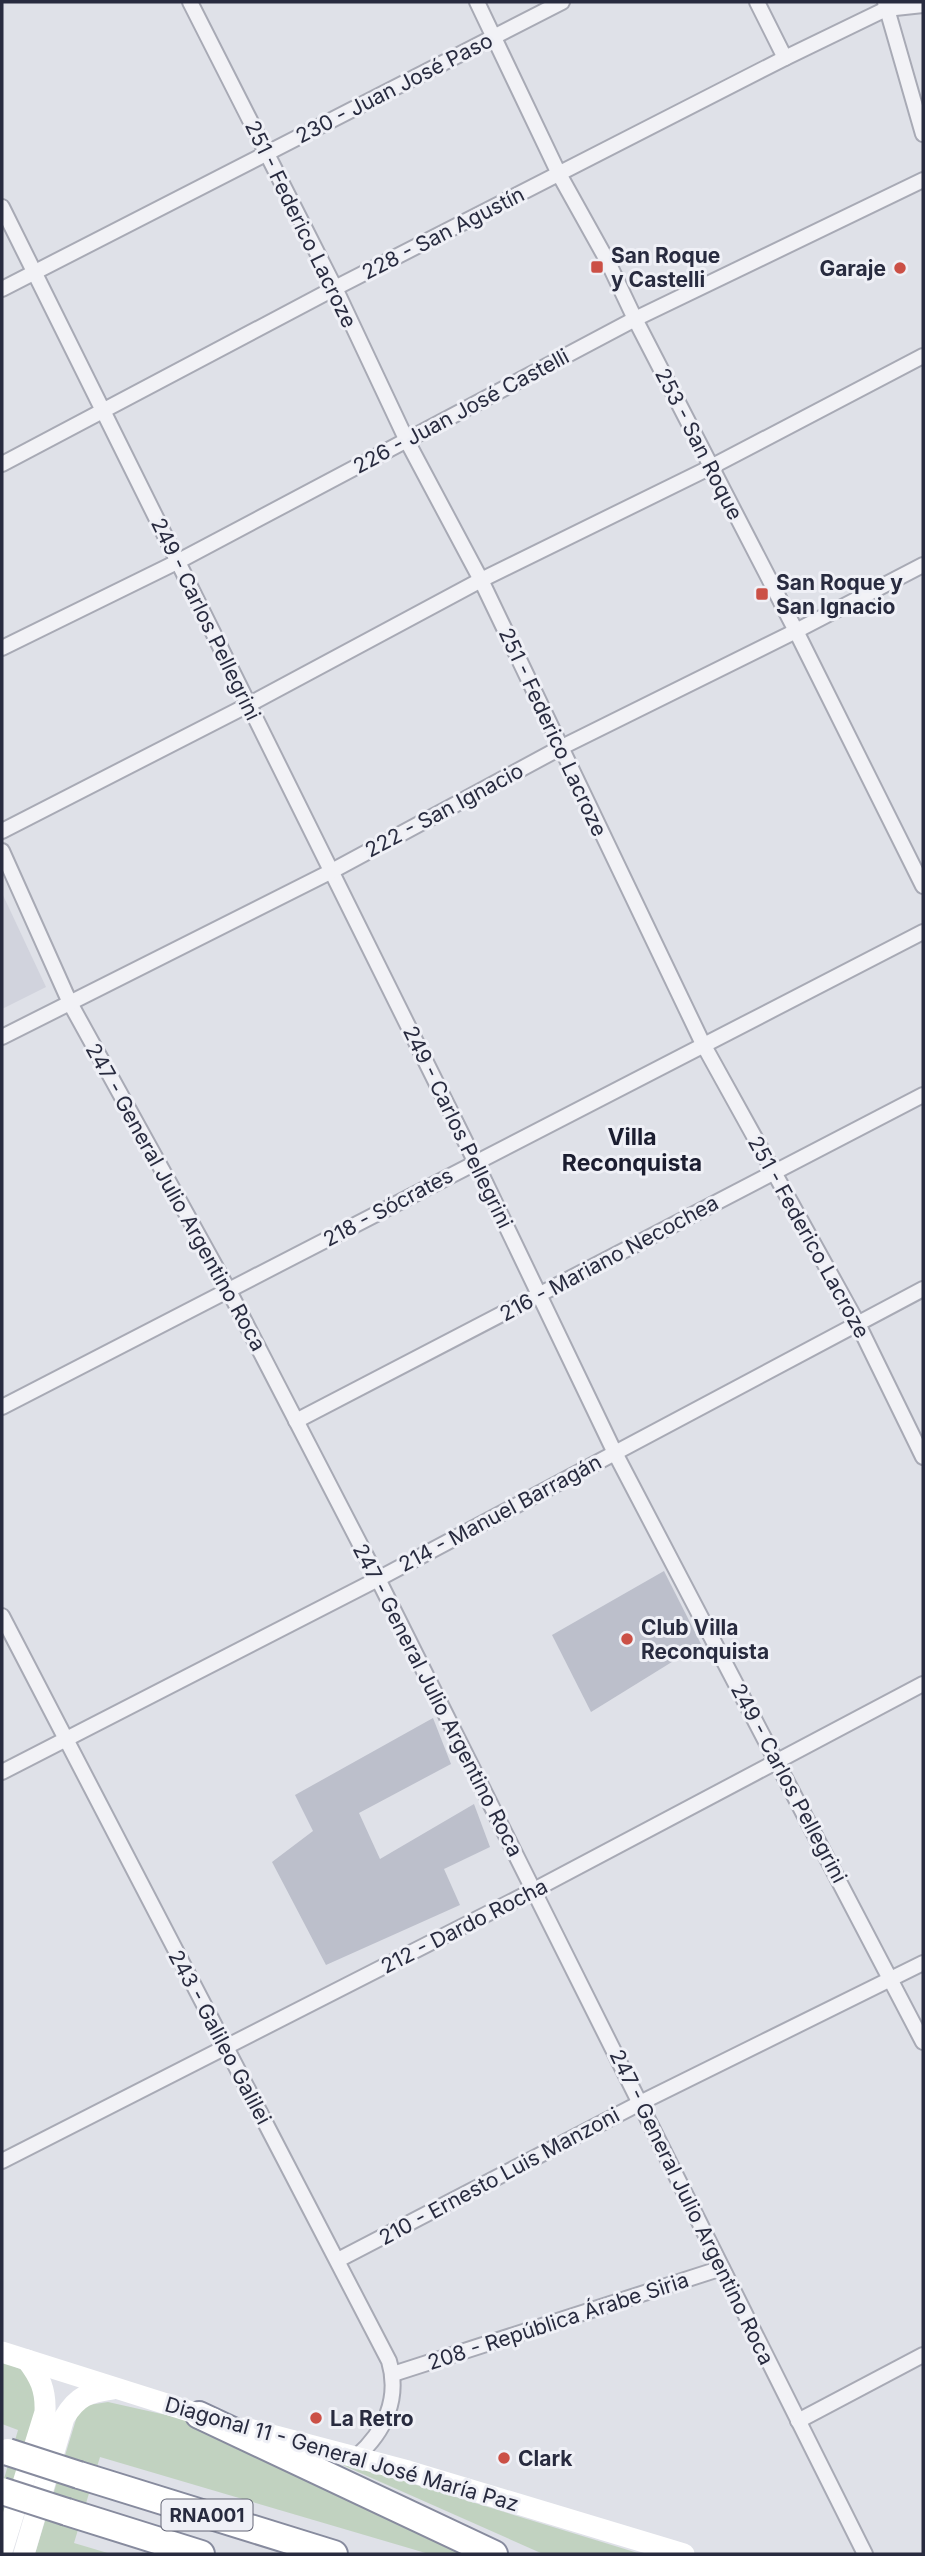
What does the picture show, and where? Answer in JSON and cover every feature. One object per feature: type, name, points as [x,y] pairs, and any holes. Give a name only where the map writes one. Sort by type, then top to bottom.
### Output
[{"type":"highway","points":[[199,2415],[494,2554]]},
{"type":"highway","name":"RNA001","points":[[5,2451],[334,2554]]},
{"type":"highway","name":"RNA001","points":[[2,2491],[201,2554]]},
{"type":"street","name":"251 - Federico Lacroze","points":[[190,2],[335,288],[407,441],[481,580],[703,1044],[858,1324],[923,1457]]},
{"type":"street","name":"253 - San Roque","points":[[477,2],[559,174],[608,262],[923,886]]},
{"type":"street","name":"230 - Juan José Paso","points":[[2,289],[562,2]]},
{"type":"street","points":[[757,2],[785,58]]},
{"type":"street","points":[[886,5],[923,134]]},
{"type":"street","name":"228 - San Agustín","points":[[2,464],[335,288],[886,5],[923,5]]},
{"type":"street","name":"226 - Juan José Castelli","points":[[2,648],[177,562],[635,319],[923,180]]},
{"type":"street","name":"249 - Carlos Pellegrini","points":[[2,207],[475,1161],[614,1451],[923,2042]]},
{"type":"street","points":[[2,831],[248,705],[481,580],[711,467],[923,356]]},
{"type":"street","name":"222 - San Ignacio","points":[[2,1037],[331,871],[560,748],[923,565]]},
{"type":"street","name":"247 - General Julio Argentino Roca","points":[[2,851],[70,1003],[229,1291],[378,1579],[865,2554]]},
{"type":"street","name":"218 - Sócrates","points":[[2,1407],[923,932]]},
{"type":"street","name":"216 - Mariano Necochea","points":[[296,1421],[923,1094]]},
{"type":"street","name":"214 - Manuel Barragán","points":[[2,1772],[378,1579],[614,1451],[923,1289]]},
{"type":"street","name":"243 - Galileo Galilei","points":[[2,1616],[225,2049],[338,2260],[393,2374]]},
{"type":"street","name":"212 - Dardo Rocha","points":[[2,2161],[534,1890],[923,1684]]},
{"type":"street","name":"210 - Ernesto Luis Manzoni","points":[[338,2260],[640,2103],[923,1963]]},
{"type":"street","name":"208 - República Árabe Siria","points":[[393,2374],[722,2268]]},
{"type":"street","name":"Diagonal 11 - General José María Paz","points":[[2,2352],[199,2415],[356,2457],[684,2554]]},
{"type":"street","points":[[798,2421],[923,2356]]},
{"type":"street","points":[[2,2551],[45,2412],[46,2395],[40,2377],[27,2360]]},
{"type":"street","points":[[356,2457],[366,2449],[384,2423],[394,2390],[393,2374]]},
{"type":"street","points":[[24,2554],[65,2418],[73,2403],[88,2393],[115,2388]]},
{"type":"shaded area","points":[[2,893],[46,987],[2,1009]]},
{"type":"green space","points":[[2,2361],[27,2372],[40,2396],[2,2540],[2,2486],[18,2430],[2,2424]]},
{"type":"green space","points":[[108,2402],[175,2417],[216,2430],[480,2554],[429,2554],[100,2457],[74,2543],[111,2554],[35,2554],[78,2413],[89,2405]]},
{"type":"green space","points":[[322,2456],[641,2554],[543,2554]]},
{"type":"building","name":"Club Villa Reconquista","points":[[664,1571],[701,1644],[591,1712],[552,1635]]},
{"type":"building","points":[[433,1718],[451,1764],[359,1813],[380,1859],[474,1804],[490,1847],[444,1869],[460,1905],[326,1965],[272,1862],[313,1831],[295,1795]]},
{"type":"place","name":"San Roque y Castelli","points":[[597,267]]},
{"type":"place","name":"Garaje","points":[[900,268]]},
{"type":"place","name":"San Roque y San Ignacio","points":[[762,594]]},
{"type":"place","name":"Club Villa Reconquista","points":[[627,1639]]},
{"type":"place","name":"La Retro","points":[[316,2418]]},
{"type":"place","name":"Clark","points":[[504,2458]]},
{"type":"district","name":"Villa Reconquista","points":[[632,1150]]}]
